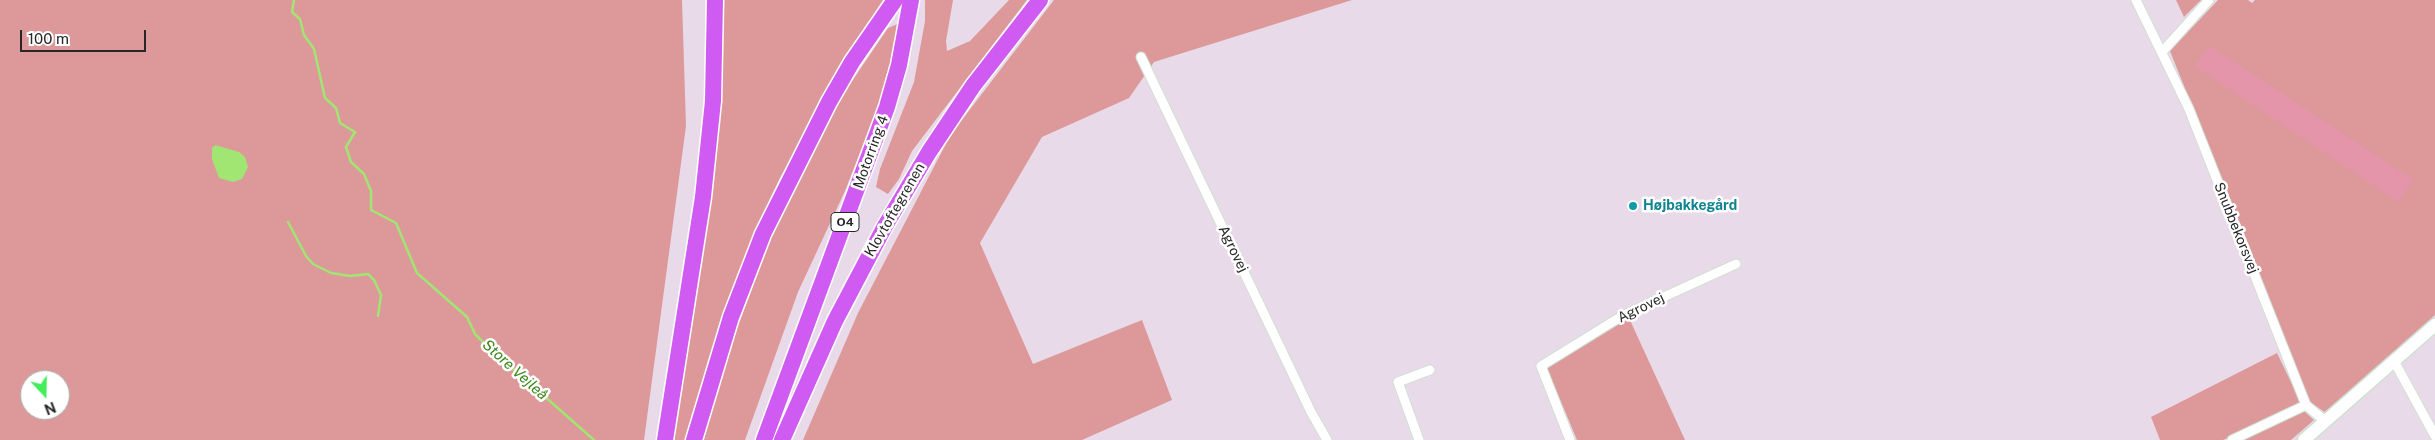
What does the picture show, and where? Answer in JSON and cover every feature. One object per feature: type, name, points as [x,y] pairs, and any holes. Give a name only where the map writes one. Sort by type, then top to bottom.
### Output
[{"type":"highway","points":[[665,440],[704,188],[714,102],[715,0]]},
{"type":"highway","points":[[694,440],[731,317],[763,234],[829,102],[895,0]]},
{"type":"highway","name":"Motorring 4","points":[[764,440],[884,116],[899,65],[911,0]]},
{"type":"highway","name":"Klovtoftegrenen","points":[[782,440],[835,321],[902,196],[973,86],[1040,0]]},
{"type":"street","name":"Snubbekorsvej","points":[[2136,0],[2189,109],[2306,405],[2326,421]]},
{"type":"street","points":[[2162,52],[2209,0]]},
{"type":"street","name":"Agrovej","points":[[1141,57],[1311,412],[1328,440]]},
{"type":"street","name":"Agrovej","points":[[1570,440],[1540,366],[1622,316],[1736,264]]},
{"type":"street","points":[[2304,440],[2435,325]]},
{"type":"street","points":[[2394,361],[2435,436]]},
{"type":"street","points":[[1419,440],[1398,382],[1430,370]]},
{"type":"street","points":[[2232,440],[2306,405]]},
{"type":"shaded area","points":[[0,0],[682,0],[686,126],[644,440],[0,440]]},
{"type":"shaded area","points":[[720,0],[883,0],[839,68],[779,180],[758,225],[724,313],[685,440],[670,440]]},
{"type":"shaded area","points":[[925,0],[953,0],[946,41],[947,51],[970,41],[1009,0],[1027,0],[912,151],[899,179],[888,194],[876,187],[880,169],[914,82],[925,21]]},
{"type":"shaded area","points":[[1054,0],[1352,0],[1154,62],[1129,98],[1042,137],[980,243],[1033,364],[1142,320],[1172,400],[1082,440],[803,440],[858,313],[951,134]]},
{"type":"shaded area","points":[[2176,0],[2201,0],[2184,17]]},
{"type":"shaded area","points":[[2218,0],[2248,0],[2252,3],[2255,0],[2435,0],[2435,315],[2326,413],[2310,402],[2170,51]]},
{"type":"shaded area","points":[[900,23],[889,79],[845,191],[798,292],[745,440],[702,440],[728,352],[791,186],[829,115],[888,28]]},
{"type":"shaded area","points":[[2210,46],[2414,180],[2398,202],[2194,66]]},
{"type":"shaded area","points":[[215,145],[239,152],[245,157],[248,167],[242,179],[233,182],[219,178],[212,159],[212,148]]},
{"type":"shaded area","points":[[1629,318],[1685,440],[1577,440],[1546,366]]},
{"type":"shaded area","points":[[2277,353],[2302,405],[2223,440],[2160,440],[2151,417]]},
{"type":"shaded area","points":[[2304,411],[2314,420],[2291,440],[2241,440]]},
{"type":"waterway","name":"Store Vejleå","points":[[294,0],[292,12],[300,19],[304,35],[314,49],[325,98],[336,108],[340,123],[355,132],[346,147],[351,162],[364,174],[371,191],[371,210],[396,223],[417,273],[467,317],[475,334],[594,440]]},
{"type":"waterway","points":[[288,222],[306,256],[313,264],[331,273],[350,276],[368,274],[374,280],[381,295],[378,316]]},
{"type":"place","name":"Højbakkegård","points":[[1633,206]]}]
